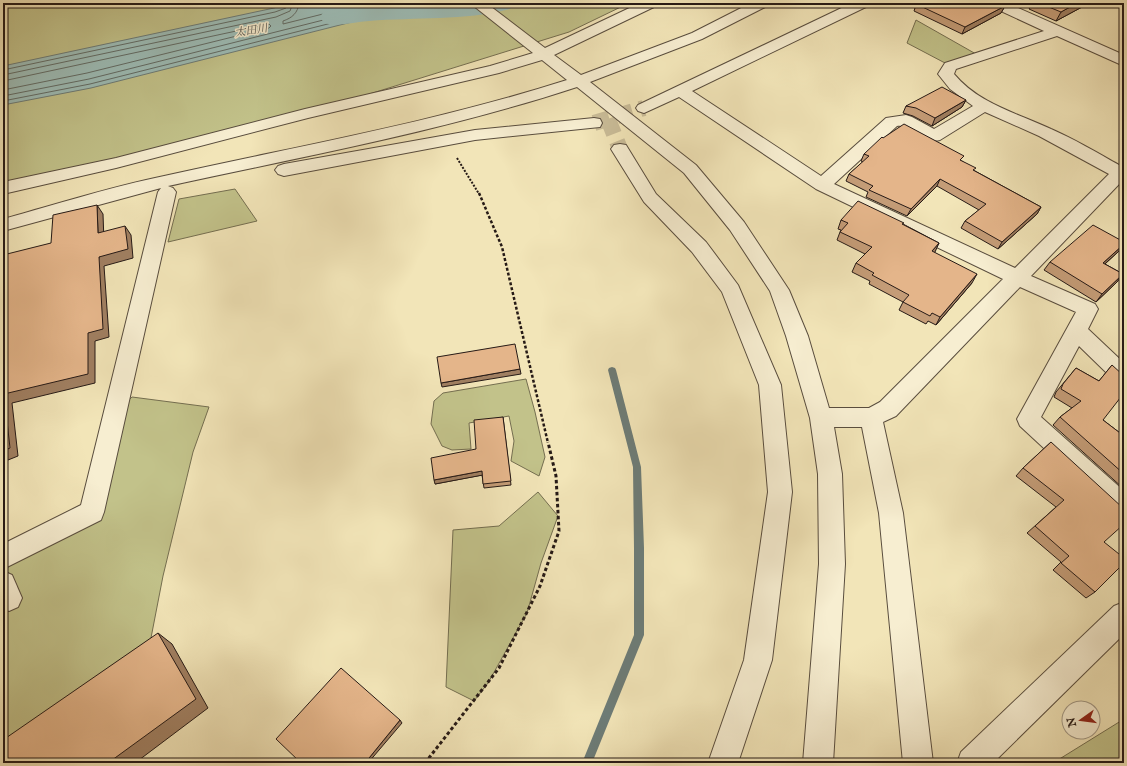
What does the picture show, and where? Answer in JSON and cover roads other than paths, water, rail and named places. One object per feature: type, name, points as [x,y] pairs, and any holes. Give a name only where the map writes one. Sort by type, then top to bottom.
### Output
[{"type":"street","points":[[477,3],[690,169],[737,226],[779,290],[797,336],[822,418],[830,474],[832,564],[818,763]]},
{"type":"street","points":[[3,188],[116,163],[305,114],[494,70],[544,54],[651,3]]},
{"type":"street","points":[[3,225],[153,184],[431,123],[530,97],[579,81],[697,36],[762,3]]},
{"type":"street","points":[[644,108],[863,3]]},
{"type":"street","points":[[995,3],[1124,61]]},
{"type":"street","points":[[822,418],[871,417],[888,409],[1122,171],[1044,132],[983,106],[953,84],[946,74],[950,66],[1058,31]]},
{"type":"street","points":[[681,91],[822,185],[1018,278],[1088,309],[1028,419],[1124,506]]},
{"type":"street","points":[[822,185],[892,121],[906,120],[934,136],[983,106]]},
{"type":"street","points":[[113,195],[147,196],[475,135],[594,123]]},
{"type":"street","points":[[620,149],[650,198],[699,247],[731,290],[770,385],[780,492],[758,660],[723,763]]},
{"type":"street","points":[[3,557],[92,512],[167,192]]},
{"type":"street","points":[[1076,330],[1124,376]]},
{"type":"street","points":[[871,417],[891,513],[918,763]]},
{"type":"street","points":[[972,763],[1124,615]]},
{"type":"water","points":[[290,3],[427,3],[91,88],[3,105],[3,66],[274,8]]},
{"type":"waterway","name":"太田川","points":[[335,17],[368,12],[483,6],[499,3]]},
{"type":"waterway","points":[[587,763],[639,635],[637,467],[612,370]]},
{"type":"tunnel","points":[[594,123],[644,108]]},
{"type":"tunnel","points":[[608,119],[620,149]]}]
